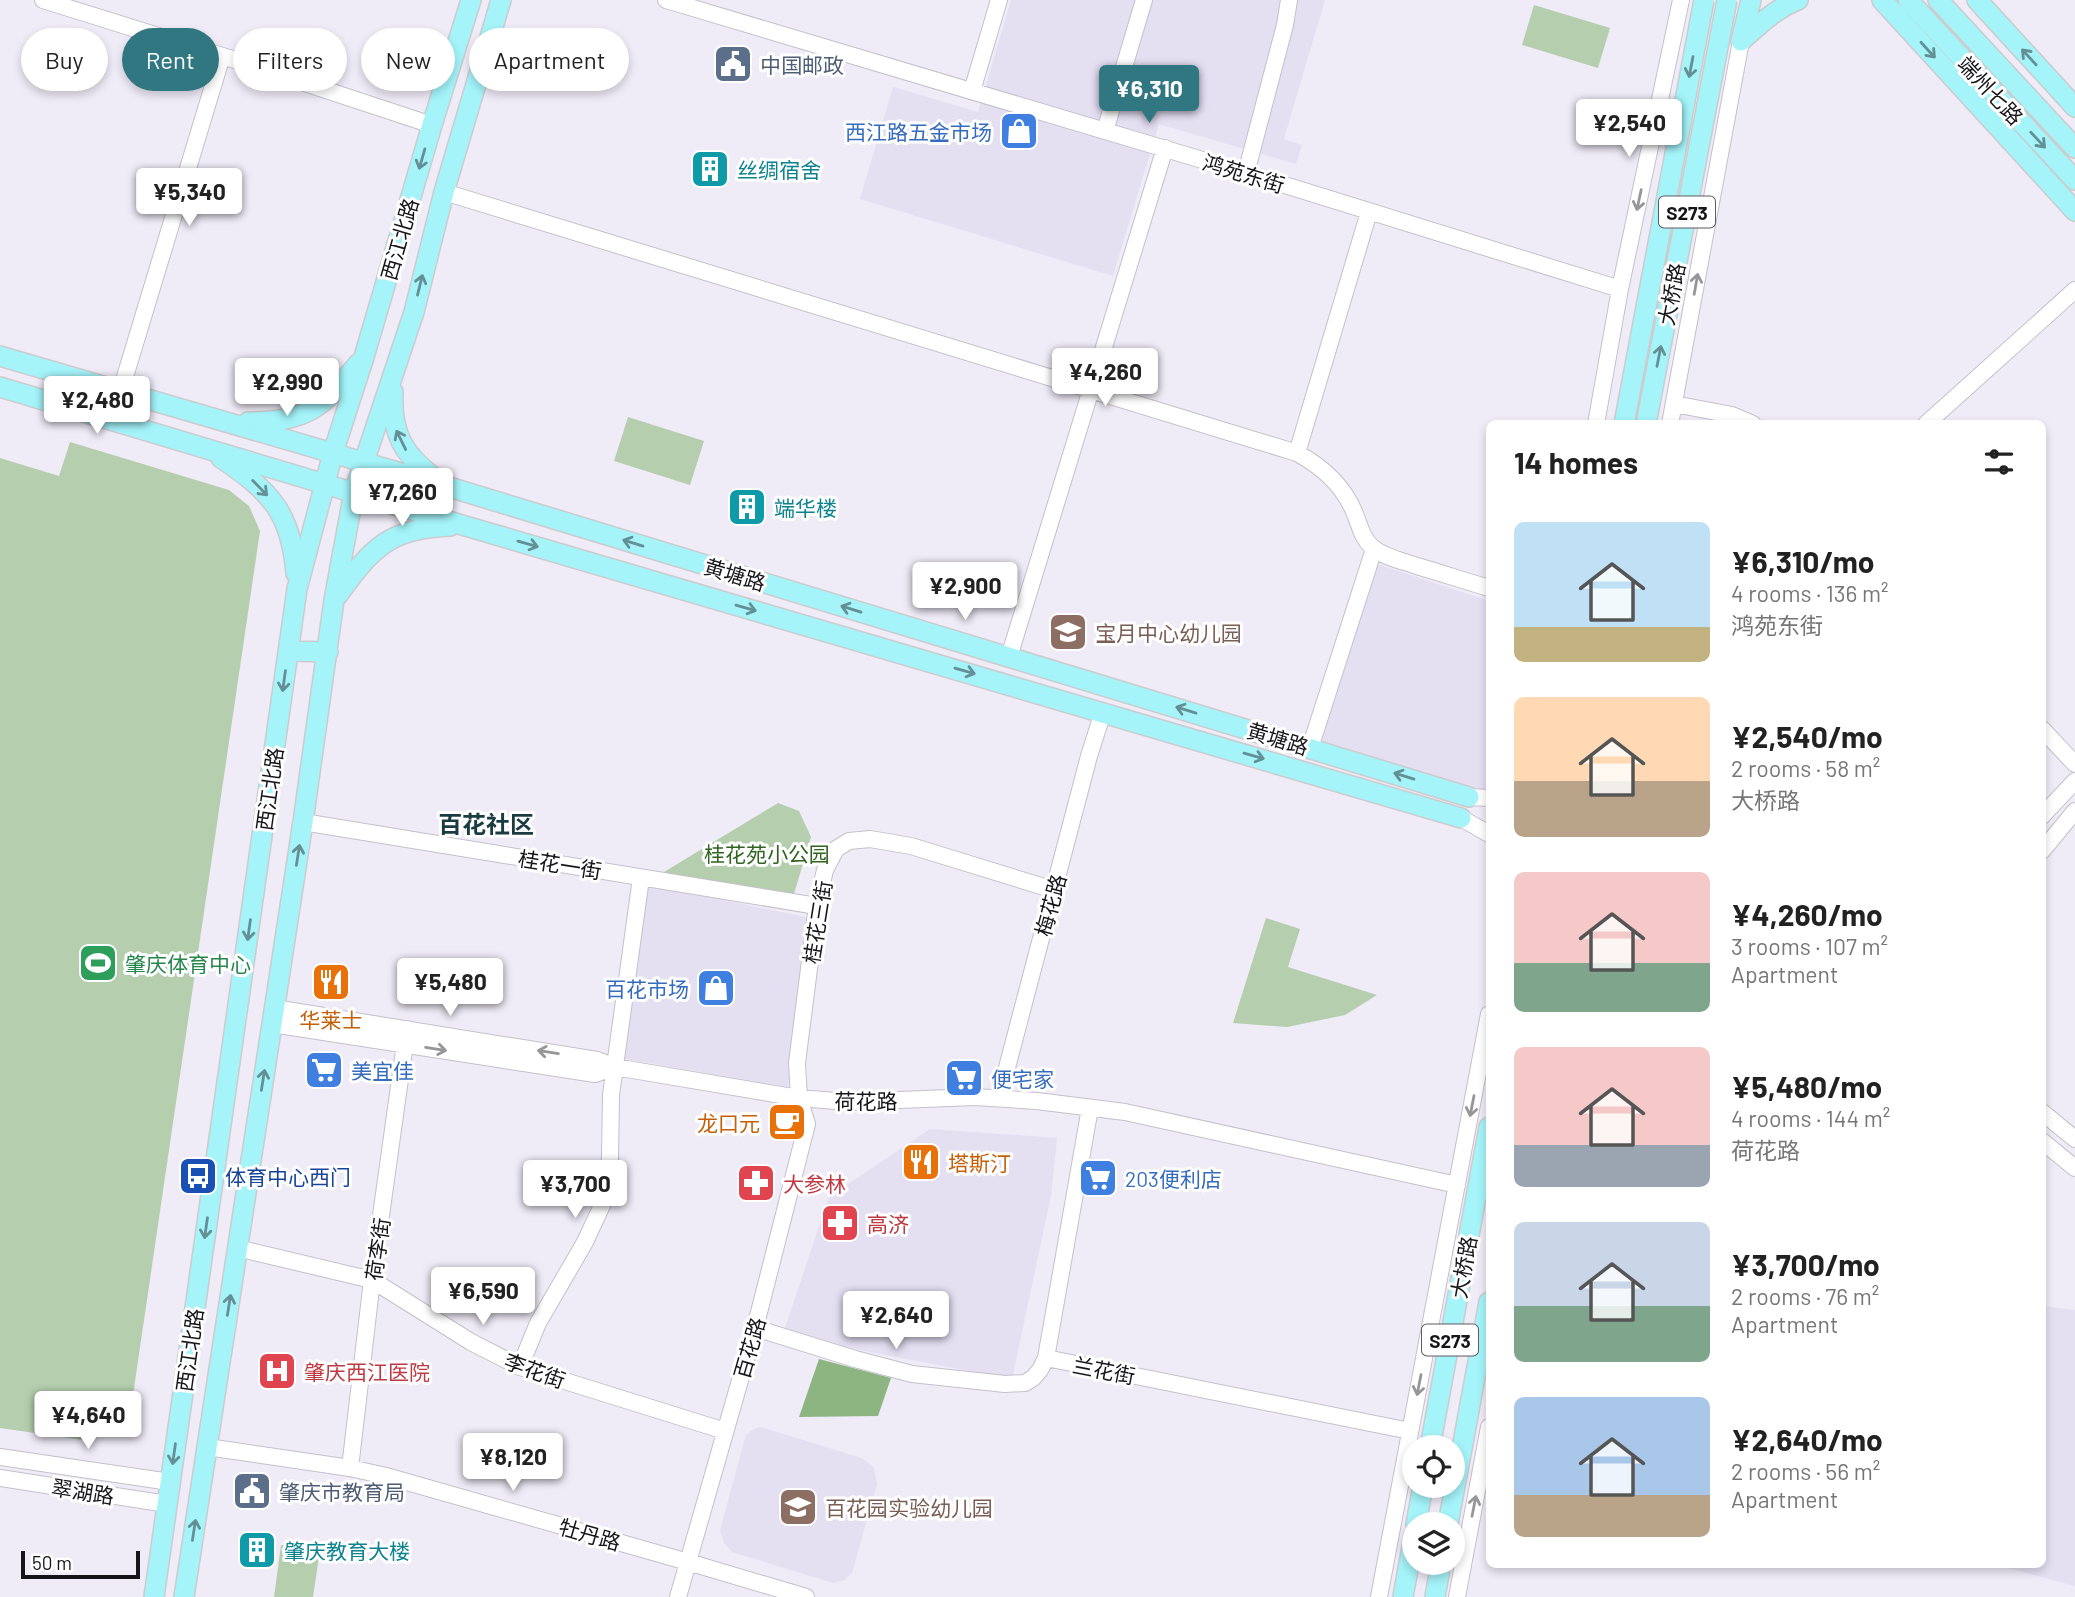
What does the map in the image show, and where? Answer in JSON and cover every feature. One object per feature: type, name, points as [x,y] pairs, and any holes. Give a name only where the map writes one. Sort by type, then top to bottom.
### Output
[{"type":"main road","name":"西江北路","points":[[154,1597],[297,589],[332,453],[381,302],[471,0]]},
{"type":"main road","name":"西江北路","points":[[184,1597],[303,822],[334,600],[354,492],[414,312],[444,192],[501,0]]},
{"type":"main road","name":"大桥路","points":[[1625,420],[1704,0]]},
{"type":"main road","name":"大桥路","points":[[1647,420],[1727,0]]},
{"type":"main road","points":[[1741,41],[1751,0]]},
{"type":"main road","points":[[1741,41],[1766,18],[1798,0]]},
{"type":"main road","points":[[1882,0],[2075,211]]},
{"type":"main road","name":"端州七路","points":[[1908,0],[2075,180]]},
{"type":"main road","name":"端州七路","points":[[1938,0],[2075,148]]},
{"type":"main road","points":[[1977,0],[2075,107]]},
{"type":"main road","points":[[381,302],[414,312]]},
{"type":"main road","name":"黄塘路","points":[[0,356],[449,487],[1469,797]]},
{"type":"main road","points":[[230,422],[278,422],[296,418],[328,398],[364,356]]},
{"type":"main road","points":[[393,374],[392,408],[399,440],[420,467],[449,487]]},
{"type":"main road","name":"黄塘路","points":[[0,387],[1461,818]]},
{"type":"main road","points":[[206,447],[253,480],[267,494],[278,511],[294,547],[297,589]]},
{"type":"main road","points":[[334,600],[359,565],[387,541],[405,532],[428,527],[462,525]]},
{"type":"main road","points":[[289,651],[328,652]]},
{"type":"main road","name":"大桥路","points":[[1432,1435],[1486,1144]]},
{"type":"main road","name":"大桥路","points":[[1450,1512],[1486,1318]]},
{"type":"main road","points":[[1403,1597],[1407,1575]]},
{"type":"main road","points":[[1435,1597],[1439,1575]]},
{"type":"street","points":[[43,0],[432,125]]},
{"type":"street","name":"鸿苑东街","points":[[666,0],[1164,148],[1620,289]]},
{"type":"street","points":[[972,91],[999,0]]},
{"type":"street","points":[[1105,131],[1144,0]]},
{"type":"street","points":[[1245,173],[1277,56],[1289,0]]},
{"type":"street","points":[[1597,420],[1620,289],[1681,0]]},
{"type":"street","points":[[1674,37],[1679,30],[1695,26],[1712,28],[1729,41],[1737,60]]},
{"type":"street","points":[[1671,420],[1741,41]]},
{"type":"street","points":[[121,390],[222,56]]},
{"type":"street","points":[[1009,657],[1164,148]]},
{"type":"street","points":[[444,192],[1297,453],[1316,463],[1344,492],[1361,531],[1374,549],[1398,560],[1486,588]]},
{"type":"street","points":[[1297,453],[1369,212]]},
{"type":"street","points":[[1930,420],[2075,290]]},
{"type":"street","points":[[1674,404],[1732,415],[1744,420]]},
{"type":"street","points":[[1310,748],[1374,549]]},
{"type":"street","name":"梅花路","points":[[999,1098],[1103,712]]},
{"type":"street","points":[[2046,733],[2075,764]]},
{"type":"street","points":[[2046,812],[2075,780]]},
{"type":"street","points":[[1469,797],[1486,798]]},
{"type":"street","points":[[2046,846],[2075,811]]},
{"type":"street","points":[[1461,818],[1486,832]]},
{"type":"street","name":"桂花一街","points":[[303,822],[817,906]]},
{"type":"street","name":"桂花三街","points":[[799,1098],[797,1063],[817,906],[825,870],[836,849],[849,841],[870,839],[911,846],[1054,890]]},
{"type":"street","points":[[520,1367],[538,1323],[585,1242],[604,1200],[610,1158],[611,1095],[641,878]]},
{"type":"street","name":"荷花路","points":[[273,1016],[406,1037],[597,1060],[615,1067],[799,1098],[848,1102],[999,1098],[1125,1112],[1457,1185]]},
{"type":"street","points":[[1379,1597],[1486,1030]]},
{"type":"street","name":"荷李街","points":[[350,1468],[372,1280],[406,1037]]},
{"type":"street","name":"百花路","points":[[678,1597],[755,1328],[807,1124],[799,1098]]},
{"type":"street","name":"兰花街","points":[[1090,1108],[1045,1358],[1410,1431]]},
{"type":"street","points":[[2046,1115],[2075,1139]]},
{"type":"street","points":[[2046,1144],[2075,1168]]},
{"type":"street","points":[[1432,1318],[1470,1232]]},
{"type":"street","name":"李花街","points":[[237,1248],[372,1280],[471,1342],[520,1367],[725,1432]]},
{"type":"street","points":[[755,1328],[912,1374],[1005,1384],[1025,1382],[1033,1378],[1045,1358]]},
{"type":"street","points":[[1457,1597],[1486,1443]]},
{"type":"street","name":"牡丹路","points":[[207,1447],[350,1468],[386,1476],[806,1597]]},
{"type":"street","name":"翠湖路","points":[[0,1457],[170,1482]]},
{"type":"street","name":"翠湖路","points":[[0,1478],[167,1504]]},
{"type":"shaded area","name":"西江路五金市场","points":[[1011,0],[1325,0],[1284,139],[1302,145],[1296,164],[1159,124],[1113,276],[860,199],[893,87],[978,112]]},
{"type":"shaded area","points":[[1377,564],[1486,600],[1486,794],[1317,753]]},
{"type":"shaded area","name":"百花市场","points":[[645,884],[810,918],[788,1087],[620,1058]]},
{"type":"shaded area","points":[[930,1129],[1057,1138],[1051,1196],[1012,1379],[838,1346],[785,1328],[829,1197]]},
{"type":"shaded area","points":[[2046,1306],[2075,1310],[2075,1586],[2008,1568],[2046,1568]]},
{"type":"shaded area","name":"百花园实验幼儿园","points":[[760,1427],[862,1458],[874,1468],[877,1484],[852,1573],[844,1580],[833,1583],[732,1552],[724,1543],[720,1530],[746,1435]]},
{"type":"green space","points":[[1534,5],[1610,28],[1598,68],[1522,45]]},
{"type":"green space","points":[[628,417],[704,441],[690,485],[614,461]]},
{"type":"green space","name":"肇庆体育中心","points":[[70,442],[229,490],[249,506],[260,531],[133,1395],[110,1427],[83,1440],[0,1428],[0,458],[59,476]]},
{"type":"green space","name":"桂花苑小公园","points":[[778,803],[799,811],[811,837],[793,897],[659,875]]},
{"type":"green space","points":[[1266,918],[1300,929],[1288,967],[1377,995],[1345,1015],[1287,1027],[1233,1023]]},
{"type":"green space","points":[[819,1359],[891,1378],[878,1416],[799,1417]]},
{"type":"green space","points":[[281,1545],[320,1550],[313,1597],[274,1597]]},
{"type":"place","name":"中国邮政","points":[[733,64]]},
{"type":"place","name":"西江路五金市场","points":[[1019,131]]},
{"type":"place","name":"丝绸宿舍","points":[[710,169]]},
{"type":"place","name":"端华楼","points":[[747,507]]},
{"type":"place","name":"宝月中心幼儿园","points":[[1068,632]]},
{"type":"place","name":"肇庆体育中心","points":[[98,963]]},
{"type":"place","name":"华莱士","points":[[331,982]]},
{"type":"place","name":"百花市场","points":[[716,988]]},
{"type":"place","name":"美宜佳","points":[[324,1070]]},
{"type":"place","name":"便宅家","points":[[964,1078]]},
{"type":"place","name":"龙口元","points":[[787,1122]]},
{"type":"place","name":"塔斯汀","points":[[921,1162]]},
{"type":"place","name":"体育中心西门","points":[[198,1176]]},
{"type":"place","name":"203便利店","points":[[1098,1178]]},
{"type":"place","name":"大参林","points":[[756,1183]]},
{"type":"place","name":"高济","points":[[840,1223]]},
{"type":"place","name":"肇庆西江医院","points":[[277,1371]]},
{"type":"place","name":"肇庆市教育局","points":[[252,1491]]},
{"type":"place","name":"百花园实验幼儿园","points":[[798,1507]]},
{"type":"place","name":"肇庆教育大楼","points":[[257,1550]]},
{"type":"district","name":"百花社区","points":[[486,823]]}]
